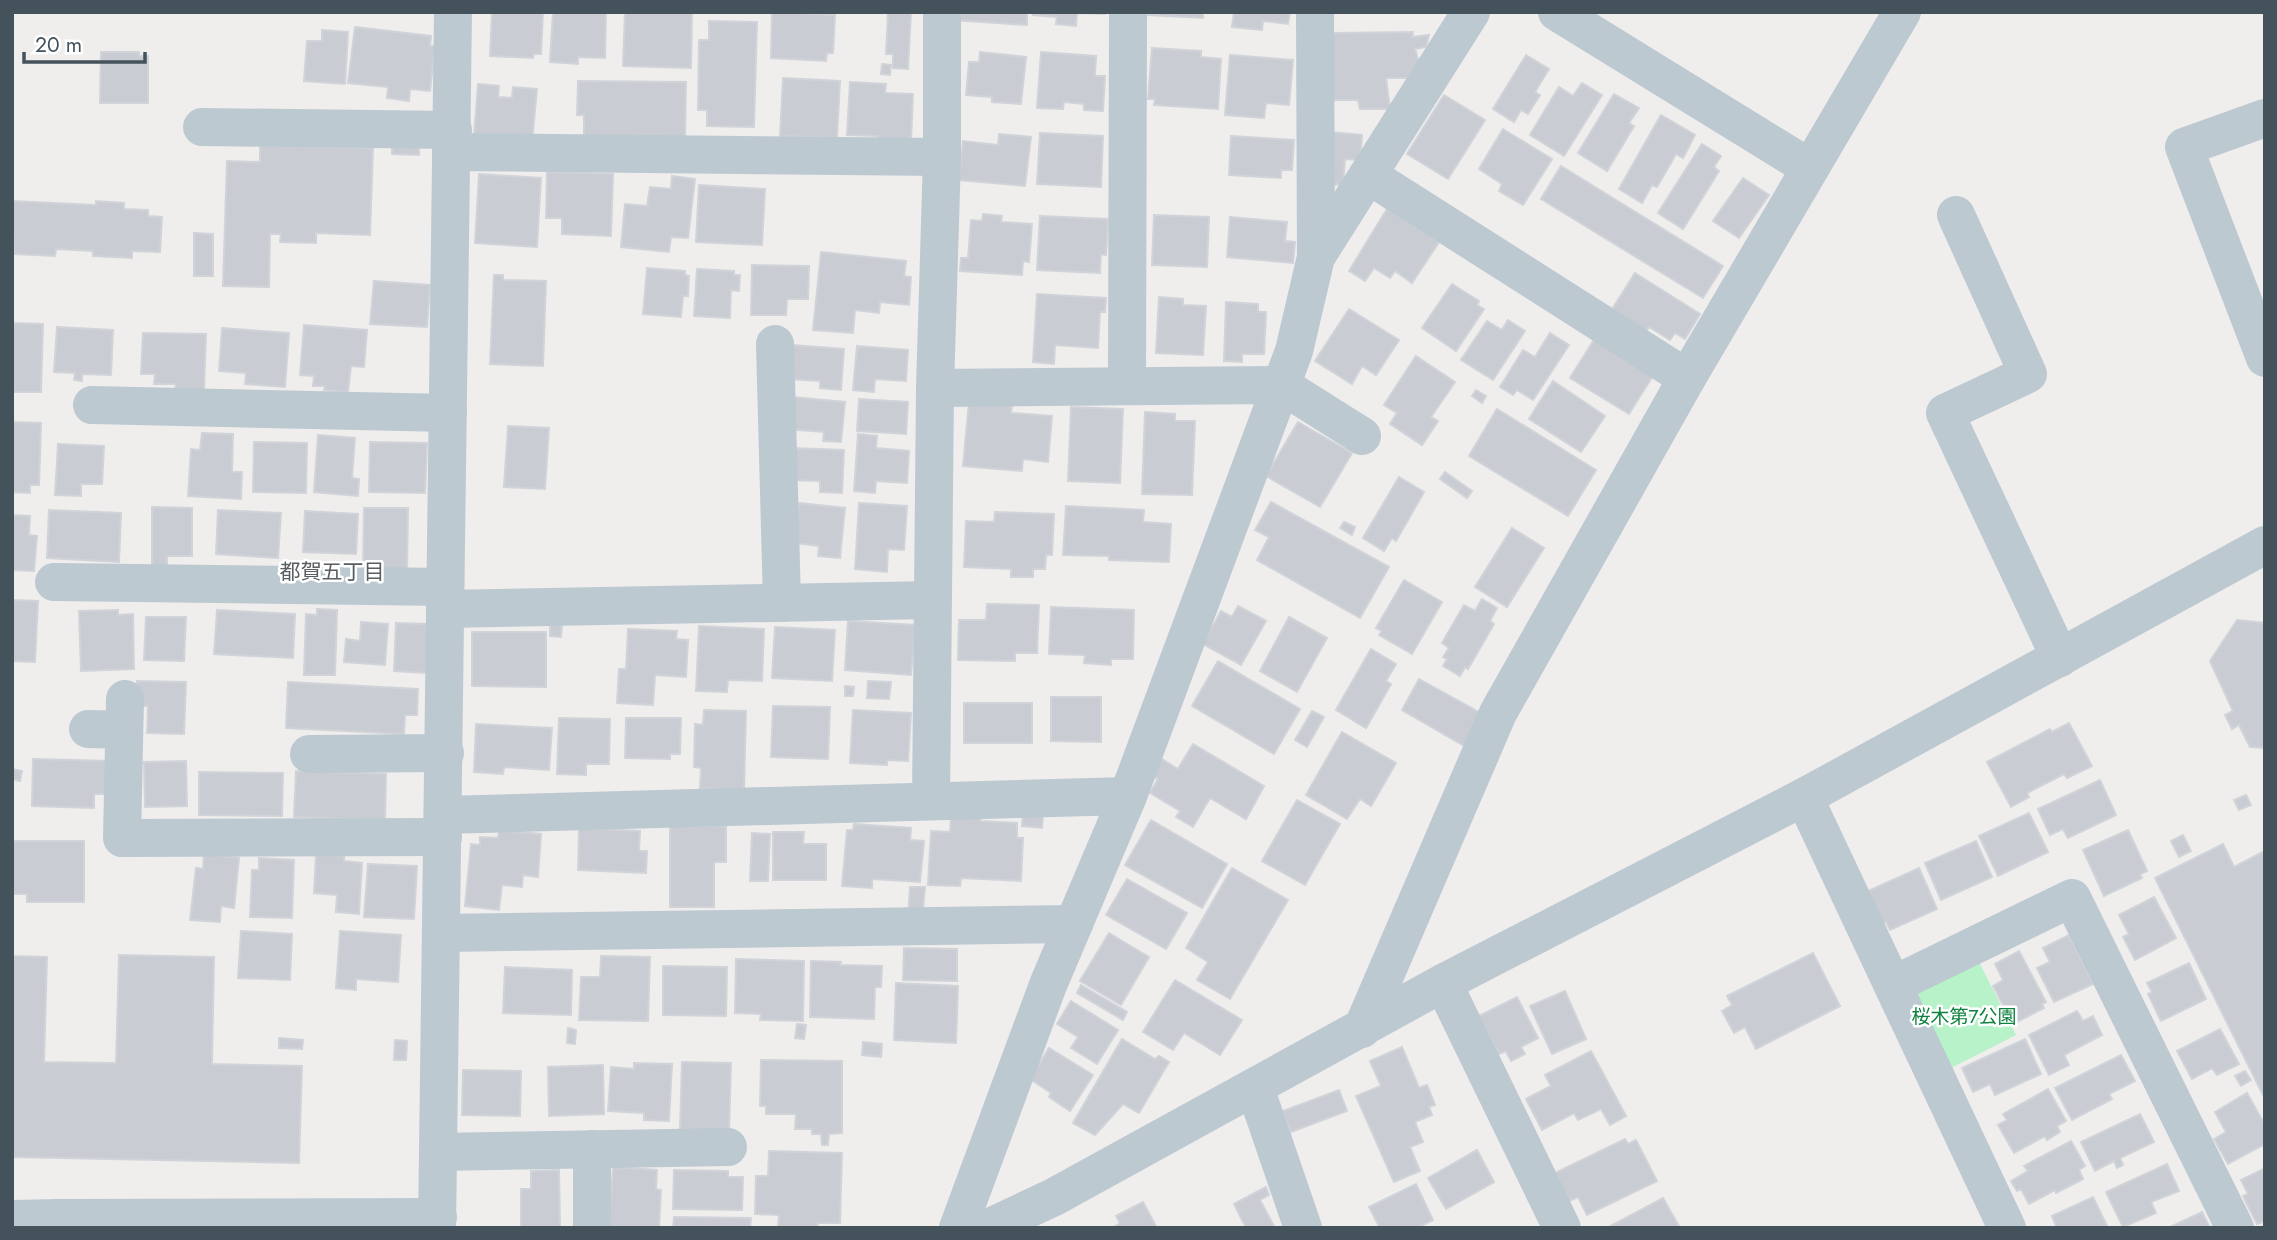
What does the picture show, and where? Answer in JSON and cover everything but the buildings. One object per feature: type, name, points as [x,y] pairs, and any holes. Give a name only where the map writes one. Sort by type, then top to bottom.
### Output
[{"type":"street","points":[[12,1219],[58,1223],[438,1222],[453,12]]},
{"type":"street","points":[[931,801],[942,12]]},
{"type":"street","points":[[1127,385],[1128,12]]},
{"type":"street","points":[[958,1228],[1048,985],[1128,796],[1294,351],[1316,257],[1315,12]]},
{"type":"street","points":[[1316,257],[1471,12]]},
{"type":"street","points":[[1558,12],[1811,168]]},
{"type":"street","points":[[1362,1029],[1498,713],[1687,378],[1902,12]]},
{"type":"street","points":[[2265,118],[2184,148],[2265,358]]},
{"type":"street","points":[[202,127],[452,141],[942,157]]},
{"type":"street","points":[[1368,175],[1687,378]]},
{"type":"street","points":[[1956,215],[2028,374],[1945,413],[2060,658]]},
{"type":"street","points":[[775,344],[782,603]]},
{"type":"street","points":[[935,388],[1281,385],[1362,436]]},
{"type":"street","points":[[92,405],[448,413]]},
{"type":"street","points":[[988,1228],[1054,1197],[1443,983],[1804,797],[2265,545]]},
{"type":"street","points":[[54,582],[445,598],[782,603],[932,600]]},
{"type":"street","points":[[113,719],[122,838],[443,826],[931,801],[1128,796]]},
{"type":"street","points":[[310,754],[445,753]]},
{"type":"street","points":[[1804,797],[2007,1228]]},
{"type":"street","points":[[1893,985],[2072,898],[2235,1228]]},
{"type":"street","points":[[441,933],[1074,924]]},
{"type":"street","points":[[1443,983],[1562,1228]]},
{"type":"street","points":[[1255,1088],[1303,1228]]},
{"type":"street","points":[[438,1152],[728,1147]]},
{"type":"street","points":[[592,1149],[592,1228]]},
{"type":"green space","name":"桜木第7公園","points":[[1979,962],[2016,1035],[1949,1069],[1911,997]]},
{"type":"district","name":"都賀五丁目","points":[[332,572]]}]
